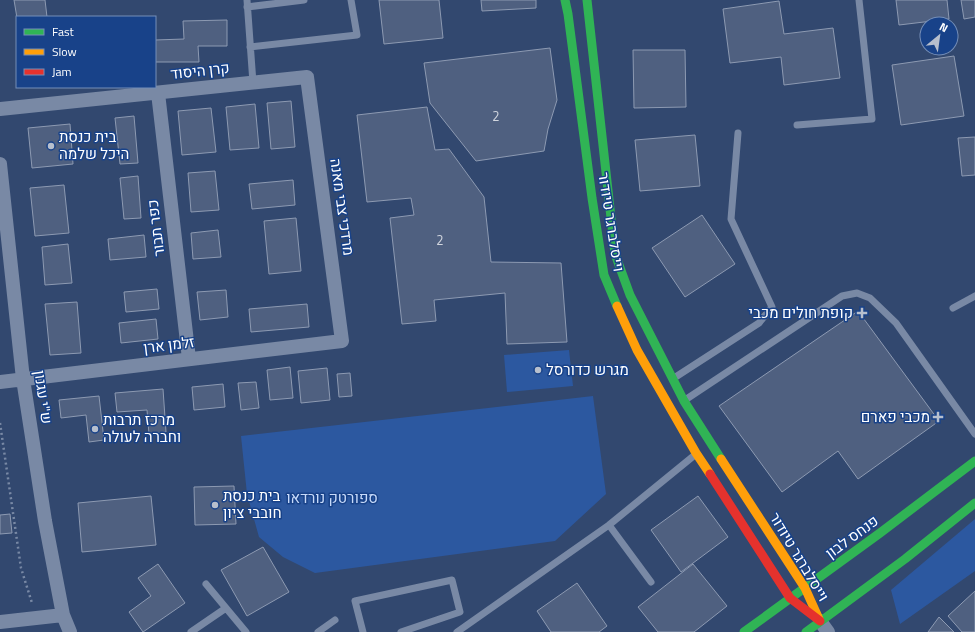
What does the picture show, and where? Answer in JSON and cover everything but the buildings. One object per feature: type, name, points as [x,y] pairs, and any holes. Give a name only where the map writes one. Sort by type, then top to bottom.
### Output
[{"type":"street","name":"וייסלברגר טיודור","points":[[565,0],[604,275],[636,350],[704,449],[805,588],[820,620]]},
{"type":"street","name":"וייסלברגר טיודור","points":[[587,0],[615,254],[630,295],[684,401],[704,449],[790,598],[820,620]]},
{"type":"street","name":"קרן היסוד","points":[[0,109],[307,77]]},
{"type":"street","name":"מרדכי צבי מאנה","points":[[307,77],[342,341]]},
{"type":"street","name":"כפר תבור","points":[[158,93],[189,359]]},
{"type":"street","name":"ש\"י עגנון","points":[[0,164],[23,379],[45,521],[63,615],[70,632]]},
{"type":"street","name":"זלמן ארן","points":[[0,382],[342,341]]},
{"type":"street","name":"פנחס לבון","points":[[744,632],[880,534],[975,461]]},
{"type":"street","points":[[806,632],[820,620],[905,559],[975,503]]},
{"type":"street","points":[[0,622],[63,615]]},
{"type":"street","points":[[820,620],[828,632]]},
{"type":"lane","points":[[253,83],[247,3],[304,0]]},
{"type":"lane","points":[[250,47],[357,35],[351,0]]},
{"type":"lane","points":[[797,124],[872,119],[859,0]]},
{"type":"lane","points":[[673,379],[759,323],[772,307],[731,219],[738,134]]},
{"type":"lane","points":[[684,401],[842,296],[857,293],[870,298],[896,323],[975,434]]},
{"type":"lane","points":[[953,308],[975,296]]},
{"type":"lane","points":[[457,632],[609,525],[704,449]]},
{"type":"lane","points":[[609,525],[651,582]]},
{"type":"lane","points":[[363,632],[355,601],[452,580],[460,612],[401,632]]},
{"type":"lane","points":[[206,584],[246,632]]},
{"type":"lane","points":[[191,632],[226,608]]},
{"type":"lane","points":[[318,632],[335,620]]},
{"type":"path","points":[[0,423],[21,568],[37,618]]},
{"type":"green space","name":"מגרש כדורסל","points":[[569,350],[573,386],[507,392],[504,355]]},
{"type":"green space","name":"ספורטק נורדאו","points":[[593,396],[606,494],[555,541],[315,573],[283,557],[259,537],[247,494],[241,436]]},
{"type":"green space","points":[[975,519],[975,571],[900,624],[891,590]]},
{"type":"traffic: fast","points":[[565,0],[604,275],[617,306]]},
{"type":"traffic: fast","points":[[587,0],[615,254],[630,295],[684,401],[721,459]]},
{"type":"traffic: fast","points":[[744,632],[880,533],[975,461]]},
{"type":"traffic: fast","points":[[806,632],[905,559],[975,503]]},
{"type":"traffic: slow","points":[[617,306],[637,350],[696,453],[710,474]]},
{"type":"traffic: slow","points":[[721,459],[805,588],[819,619]]},
{"type":"traffic: jam","points":[[710,474],[790,598],[820,621]]},
{"type":"place","name":"בית כנסת היכל שלמה","points":[[51,146]]},
{"type":"place","name":"קופת חולים מכבי","points":[[862,313]]},
{"type":"place","name":"מגרש כדורסל","points":[[538,370]]},
{"type":"place","name":"מכבי פארם","points":[[938,417]]},
{"type":"place","name":"מרכז תרבות וחברה לעולה","points":[[95,429]]},
{"type":"place","name":"בית כנסת חובבי ציון","points":[[215,505]]}]
